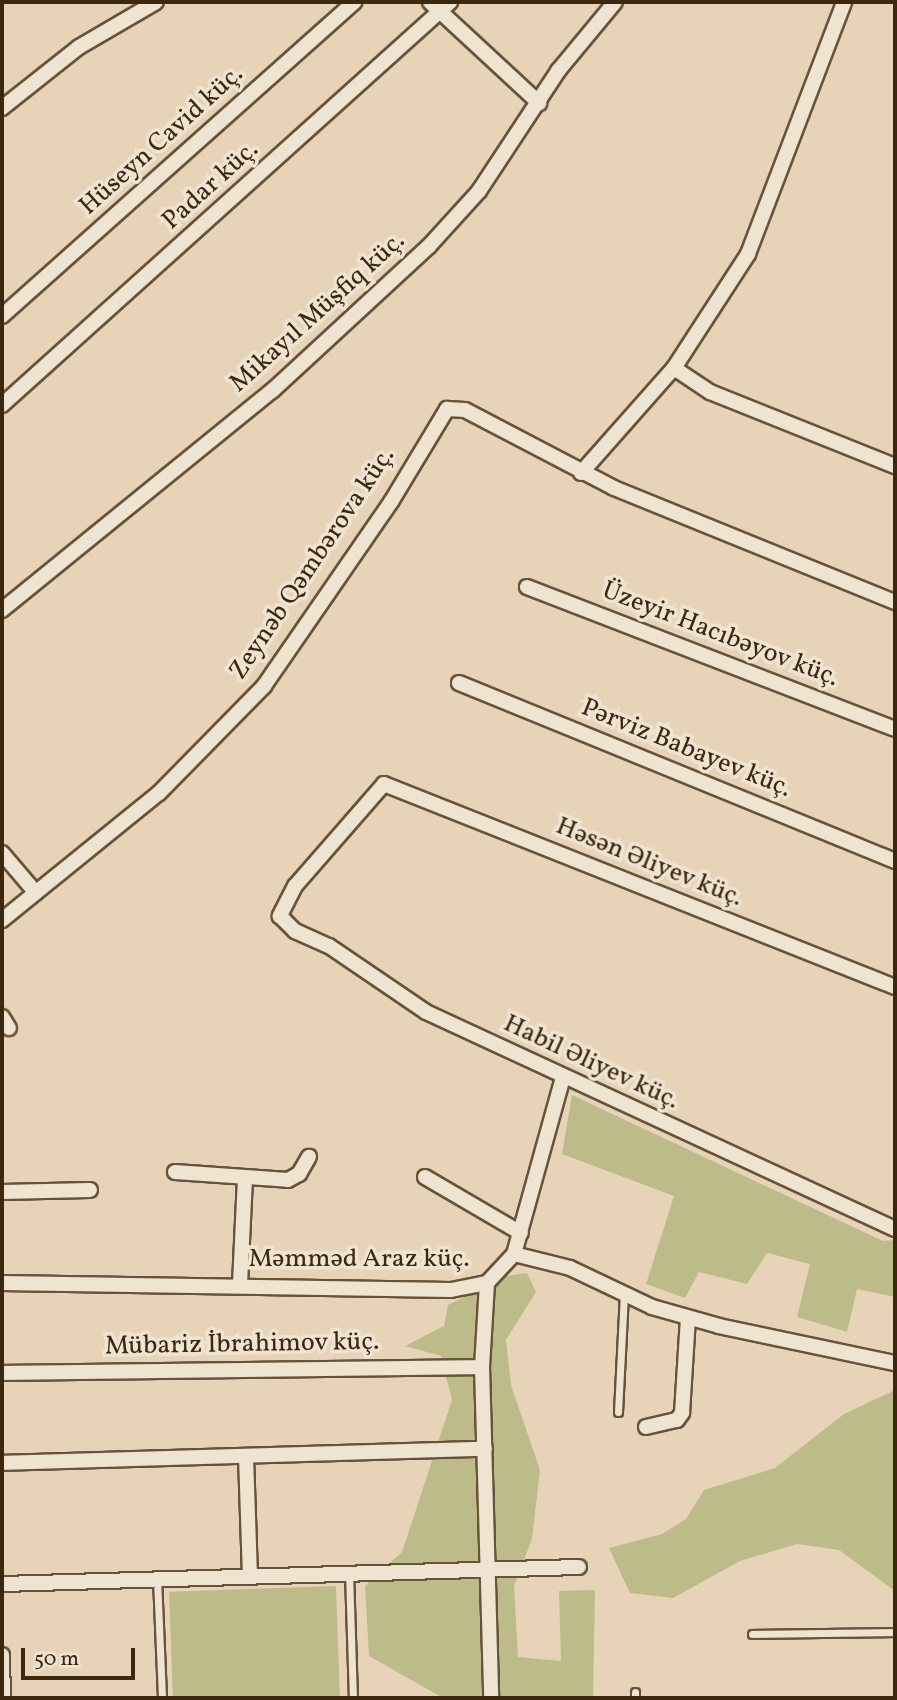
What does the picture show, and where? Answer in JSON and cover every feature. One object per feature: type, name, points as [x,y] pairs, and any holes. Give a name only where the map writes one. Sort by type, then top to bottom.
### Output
[{"type":"street","points":[[2,108],[79,47],[156,2]]},
{"type":"street","name":"Hüseyn Cavid küç.","points":[[2,316],[354,2]]},
{"type":"street","name":"Mikayıl Müşfiq küç.","points":[[2,610],[273,390],[429,246],[479,191],[538,103],[615,2]]},
{"type":"street","points":[[581,472],[674,368],[748,254],[844,2]]},
{"type":"street","points":[[440,5],[538,103]]},
{"type":"street","name":"Padar küç.","points":[[2,405],[440,5]]},
{"type":"street","points":[[674,368],[710,393],[895,466]]},
{"type":"street","name":"Zeynəb Qəmbərova küç.","points":[[2,920],[159,793],[264,686],[391,502],[447,409],[465,410],[581,472],[895,601]]},
{"type":"street","name":"Üzeyir Hacıbəyov küç.","points":[[527,587],[895,729]]},
{"type":"street","name":"Pərviz Babayev küç.","points":[[459,683],[895,861]]},
{"type":"street","name":"Habil Əliyev küç.","points":[[384,785],[295,886],[280,916],[295,931],[329,946],[426,1013],[895,1229]]},
{"type":"street","name":"Həsən Əliyev küç.","points":[[384,785],[895,987]]},
{"type":"street","points":[[2,853],[36,893]]},
{"type":"street","points":[[563,1077],[514,1254],[570,1268],[688,1318],[895,1363]]},
{"type":"street","points":[[174,1172],[288,1180],[299,1174],[309,1157]]},
{"type":"street","points":[[425,1177],[521,1233]]},
{"type":"street","points":[[240,1284],[245,1179]]},
{"type":"street","points":[[2,1192],[90,1190]]},
{"type":"street","name":"Məmməd Araz küç.","points":[[2,1283],[240,1284],[451,1290],[487,1283],[514,1254]]},
{"type":"street","points":[[487,1283],[482,1367],[491,1698]]},
{"type":"street","points":[[646,1427],[677,1420],[682,1413],[688,1318]]},
{"type":"street","name":"Mübariz İbrahimov küç.","points":[[2,1373],[482,1367]]},
{"type":"street","points":[[2,1463],[485,1449]]},
{"type":"street","points":[[246,1456],[250,1574]]},
{"type":"street","points":[[2,1584],[349,1571],[579,1567]]},
{"type":"street","points":[[2,1655],[2,1698]]},
{"type":"lane","points":[[618,1412],[624,1293]]},
{"type":"lane","points":[[349,1571],[352,1698]]},
{"type":"lane","points":[[157,1578],[162,1698]]},
{"type":"lane","points":[[752,1634],[895,1632]]},
{"type":"shaded area","points":[[572,1095],[883,1241],[895,1240],[895,1297],[857,1289],[847,1332],[797,1317],[810,1264],[767,1253],[747,1284],[699,1272],[685,1298],[646,1284],[674,1196],[562,1154]]},
{"type":"shaded area","points":[[527,1273],[536,1292],[506,1340],[511,1385],[540,1470],[532,1539],[514,1586],[518,1657],[561,1661],[559,1591],[595,1590],[593,1698],[443,1698],[369,1656],[365,1586],[402,1552],[452,1400],[441,1356],[405,1346],[444,1326],[448,1305],[507,1276]]},
{"type":"shaded area","points":[[895,1390],[895,1591],[839,1550],[797,1544],[740,1561],[673,1598],[630,1593],[609,1548],[662,1534],[686,1519],[704,1490],[775,1468],[844,1414]]},
{"type":"shaded area","points":[[336,1586],[340,1698],[173,1698],[169,1592]]}]
